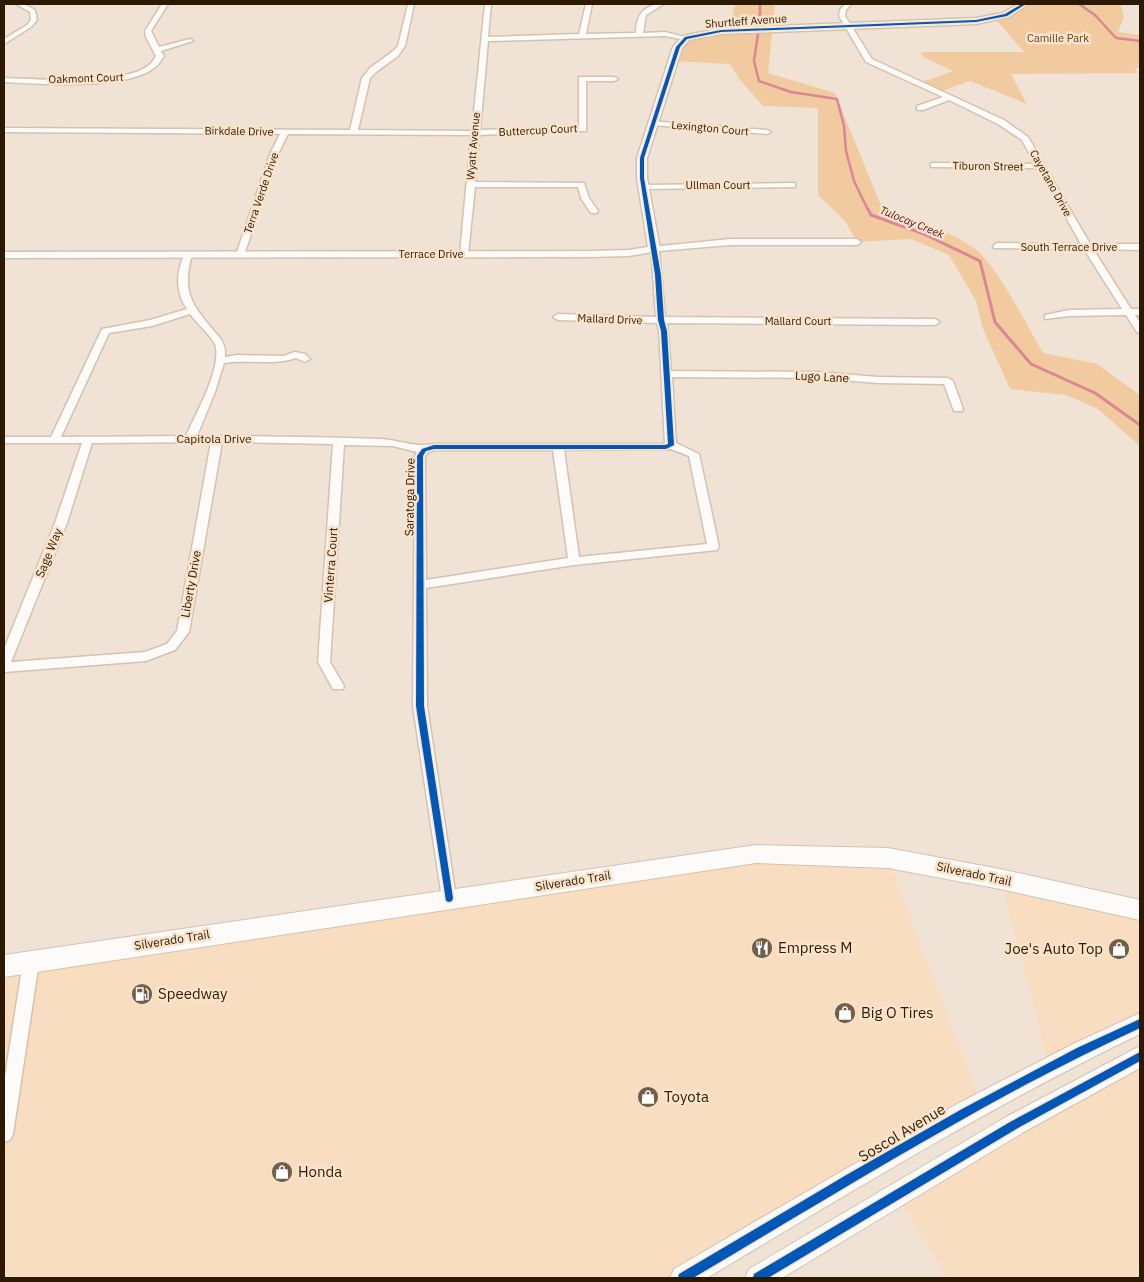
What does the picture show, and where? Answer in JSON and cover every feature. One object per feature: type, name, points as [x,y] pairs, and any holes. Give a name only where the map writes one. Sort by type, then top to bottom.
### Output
[{"type":"main road","name":"Silverado Trail","points":[[4,966],[449,898],[756,854],[888,858],[1000,879],[1140,910]]},
{"type":"main road","name":"Soscol Avenue","points":[[683,1278],[964,1112],[1065,1059],[1140,1023]]},
{"type":"main road","points":[[758,1278],[1014,1125],[1140,1056]]},
{"type":"street","points":[[4,42],[29,26],[34,20],[33,11],[19,4]]},
{"type":"street","points":[[165,4],[148,31],[157,50],[190,41]]},
{"type":"street","points":[[353,133],[366,78],[373,70],[395,54],[401,46],[411,4]]},
{"type":"street","name":"Wyatt Avenue","points":[[464,254],[474,133],[488,4]]},
{"type":"street","points":[[582,36],[589,4]]},
{"type":"street","points":[[640,35],[640,19],[645,10],[661,4]]},
{"type":"street","name":"Cayetano Drive","points":[[848,4],[842,12],[842,16],[868,60],[1001,122],[1016,132],[1031,147],[1087,247],[1140,330]]},
{"type":"street","name":"Shurtleff Avenue","points":[[686,38],[734,30],[976,22],[1006,15],[1024,4]]},
{"type":"street","points":[[484,39],[665,34],[686,38]]},
{"type":"street","points":[[420,585],[574,562],[713,546],[694,454],[671,445],[664,331],[644,187],[642,158],[678,47],[686,38]]},
{"type":"street","name":"Oakmont Court","points":[[4,80],[102,80],[125,78],[140,74],[153,67],[158,62],[160,56],[157,50]]},
{"type":"street","name":"Buttercup Court","points":[[474,133],[583,129],[582,79],[614,79]]},
{"type":"street","points":[[920,108],[948,98]]},
{"type":"street","name":"Lexington Court","points":[[652,123],[767,132]]},
{"type":"street","name":"Birkdale Drive","points":[[4,130],[474,133]]},
{"type":"street","name":"Terra Verde Drive","points":[[240,255],[274,154],[285,132]]},
{"type":"street","name":"Tiburon Street","points":[[934,165],[1042,166]]},
{"type":"street","points":[[470,184],[581,185],[585,198],[594,211]]},
{"type":"street","name":"Ullman Court","points":[[644,187],[792,185]]},
{"type":"street","name":"Terrace Drive","points":[[4,255],[619,253],[674,246],[734,242],[857,242]]},
{"type":"street","name":"South Terrace Drive","points":[[997,246],[1140,247]]},
{"type":"street","points":[[188,255],[182,272],[181,287],[192,310],[220,344],[219,370],[190,440]]},
{"type":"street","points":[[55,440],[105,331],[152,322],[192,310]]},
{"type":"street","points":[[1048,318],[1069,313],[1140,312]]},
{"type":"street","name":"Mallard Drive","points":[[558,317],[661,320]]},
{"type":"street","name":"Mallard Court","points":[[661,320],[935,322]]},
{"type":"street","points":[[220,361],[237,358],[284,359],[295,355],[302,356],[305,359]]},
{"type":"street","name":"Lugo Lane","points":[[667,374],[818,375],[878,380],[948,381],[958,409]]},
{"type":"street","name":"Capitola Drive","points":[[4,440],[393,442],[424,450]]},
{"type":"street","name":"Sage Way","points":[[4,666],[61,523],[88,440]]},
{"type":"street","name":"Liberty Drive","points":[[4,666],[146,656],[171,647],[182,632],[217,440]]},
{"type":"street","name":"Vinterra Court","points":[[338,686],[324,662],[339,441]]},
{"type":"street","name":"Saratoga Drive","points":[[449,898],[420,706],[420,456],[424,450],[434,447],[666,447],[671,445]]},
{"type":"street","points":[[558,447],[574,562]]},
{"type":"street","points":[[4,1134],[31,962]]},
{"type":"shaded area","points":[[888,858],[981,1103],[683,1278],[4,1278],[4,966],[701,861]]},
{"type":"shaded area","points":[[1000,879],[1140,910],[1140,1023],[1049,1067]]},
{"type":"shaded area","points":[[1140,1056],[1140,1278],[948,1278],[902,1206],[919,1181],[1097,1078]]},
{"type":"green space","points":[[736,4],[775,4],[768,73],[835,93],[882,208],[952,235],[974,248],[983,256],[1002,281],[1043,353],[1097,364],[1140,395],[1140,446],[1098,409],[1066,395],[1010,389],[983,329],[976,301],[949,255],[911,239],[857,242],[845,221],[818,195],[818,108],[763,106],[740,80],[730,64],[673,61],[683,41],[733,30],[732,15]]},
{"type":"green space","name":"Camille Park","points":[[1024,4],[1121,5],[1124,17],[1118,32],[1140,35],[1140,66],[1135,69],[1138,73],[1011,74],[1027,104],[970,81],[936,93],[917,84],[953,71],[923,57],[920,52],[1024,52],[999,23],[993,19]]},
{"type":"waterway","name":"Tulocay Creek","points":[[760,4],[760,20],[754,61],[759,81],[791,92],[837,99],[844,126],[846,151],[854,181],[868,210]]},
{"type":"waterway","points":[[1079,4],[1095,15],[1116,38],[1140,41]]},
{"type":"waterway","name":"Tulocay Creek","points":[[868,209],[871,215],[924,234],[980,261],[995,322],[1031,364],[1095,393],[1140,425]]},
{"type":"cycle path","points":[[449,898],[420,706],[420,456],[424,450],[434,447],[666,447],[671,445],[664,331],[661,320],[658,275],[642,178],[642,158],[678,47],[686,38],[721,31],[976,21],[1006,15],[1024,4]]},
{"type":"cycle path","points":[[683,1278],[965,1112],[1081,1051],[1140,1023]]},
{"type":"cycle path","points":[[758,1278],[1014,1125],[1140,1056]]},
{"type":"place","name":"Empress M","points":[[762,948]]},
{"type":"place","name":"Joe's Auto Top","points":[[1119,949]]},
{"type":"place","name":"Speedway","points":[[142,994]]},
{"type":"place","name":"Big O Tires","points":[[845,1013]]},
{"type":"place","name":"Toyota","points":[[648,1097]]},
{"type":"place","name":"Honda","points":[[282,1172]]}]
